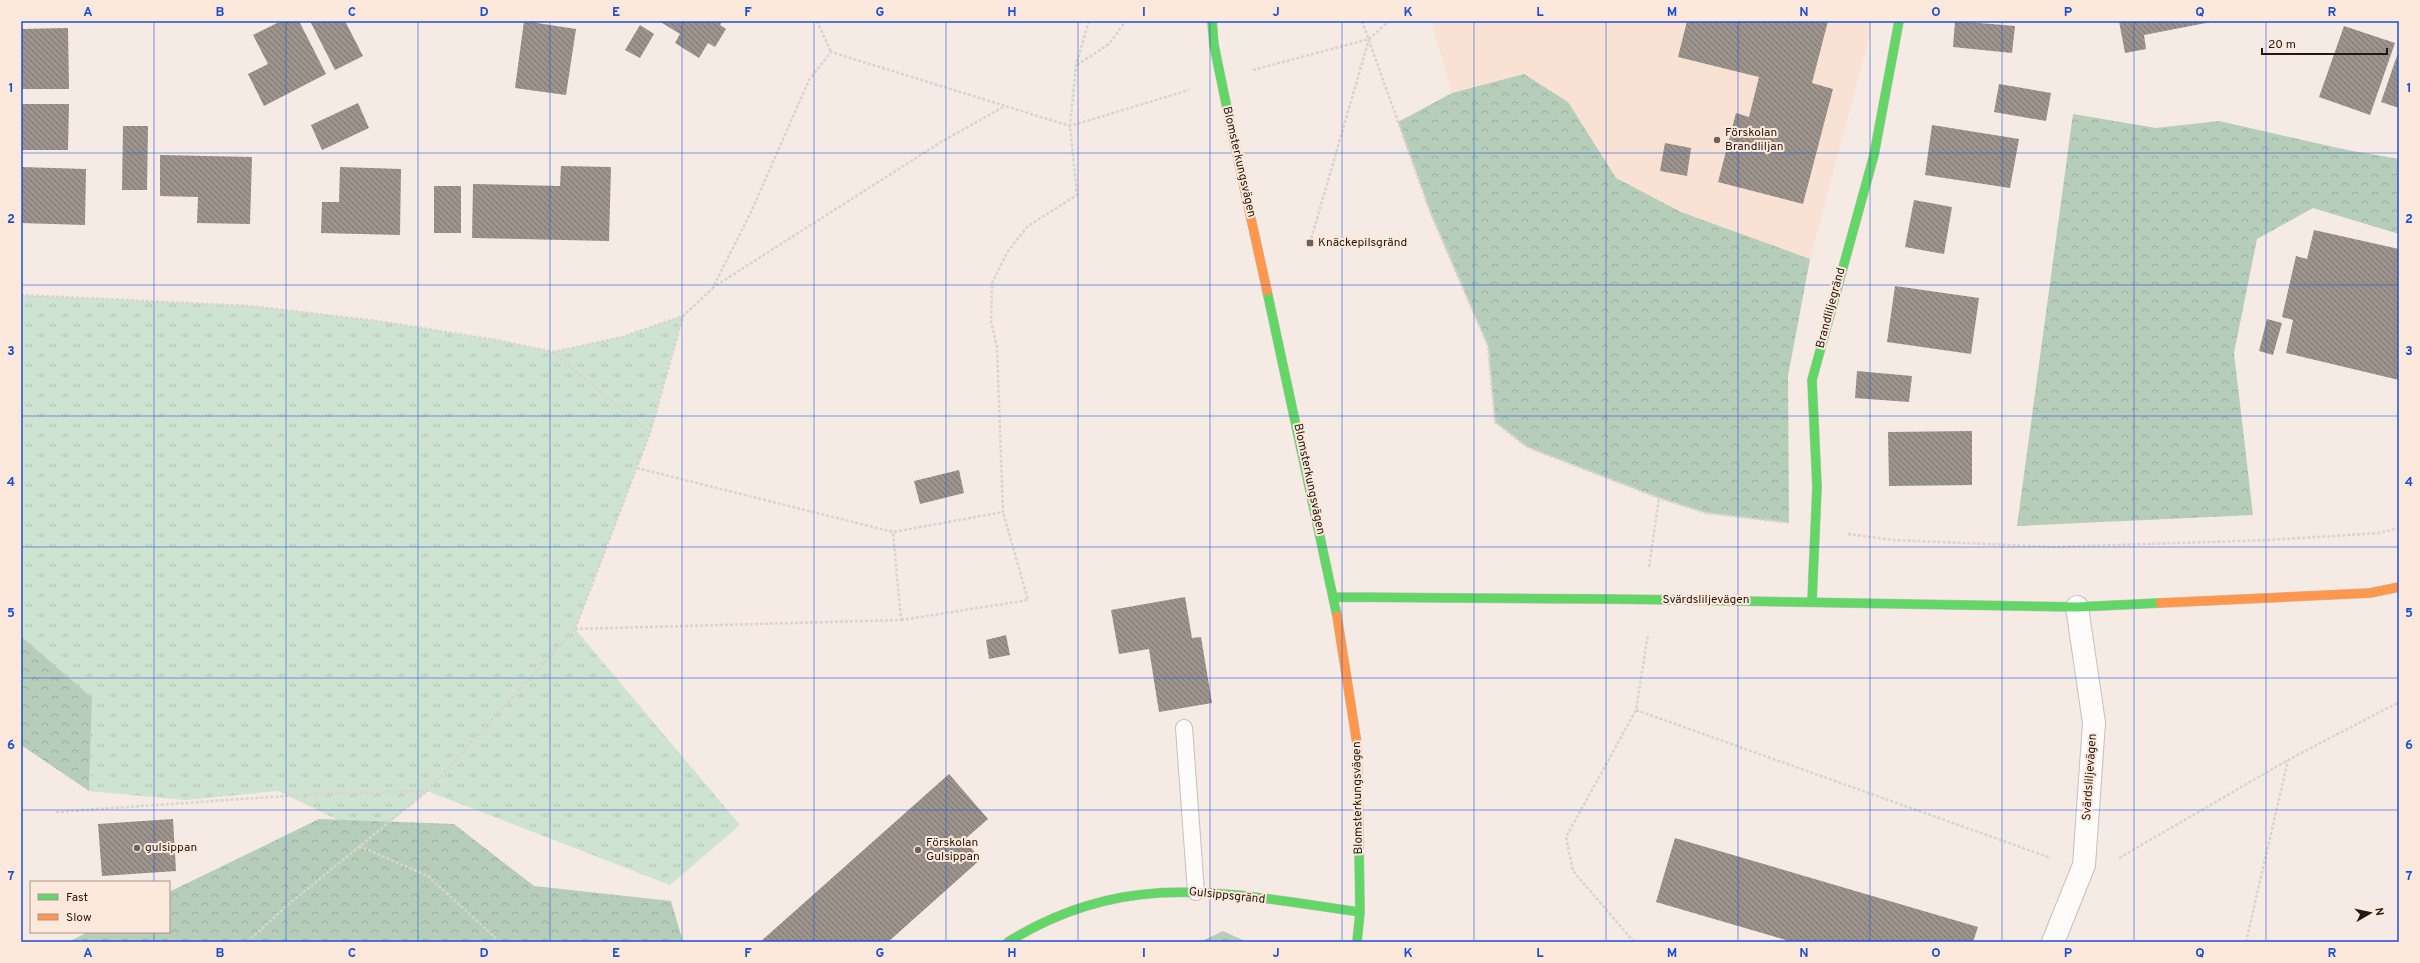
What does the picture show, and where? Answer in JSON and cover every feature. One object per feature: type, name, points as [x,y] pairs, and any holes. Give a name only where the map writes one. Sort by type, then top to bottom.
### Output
[{"type":"street","name":"Blomsterkungsvägen","points":[[1212,21],[1214,45],[1230,123],[1334,597],[1357,744],[1360,912],[1357,942]]},
{"type":"street","name":"Brandliljegränd","points":[[1812,601],[1817,487],[1812,380],[1874,155],[1899,21]]},
{"type":"street","name":"Svärdsliljevägen","points":[[1334,597],[1812,601],[2077,607],[2370,593],[2399,587]]},
{"type":"street","name":"Svärdsliljevägen","points":[[2054,942],[2084,865],[2094,723],[2077,607]]},
{"type":"street","name":"Gulsippsgränd","points":[[1008,942],[1023,932],[1075,907],[1140,893],[1196,892],[1360,912]]},
{"type":"lane","points":[[1184,728],[1196,892]]},
{"type":"path","points":[[817,21],[831,52],[1070,126],[1191,89]]},
{"type":"path","points":[[575,629],[901,620],[1028,600],[1003,512],[998,347],[991,321],[992,283],[1008,251],[1028,226],[1077,195],[1070,126],[1076,65],[1089,21]]},
{"type":"path","points":[[1076,65],[1109,44],[1126,21]]},
{"type":"path","points":[[1250,71],[1369,39],[1389,21]]},
{"type":"path","points":[[1310,242],[1369,39]]},
{"type":"path","points":[[712,288],[752,210],[809,80],[831,52]]},
{"type":"path","points":[[21,295],[249,306],[377,321],[496,340],[553,352],[622,338],[683,316],[712,288],[941,142],[1006,105]]},
{"type":"path","points":[[247,942],[359,846],[427,791],[575,629],[650,433],[683,316]]},
{"type":"path","points":[[553,352],[650,433]]},
{"type":"path","points":[[637,468],[893,532],[1003,512]]},
{"type":"path","points":[[893,532],[901,620]]},
{"type":"path","points":[[1634,942],[1573,871],[1566,837],[1636,710],[2036,853],[2058,860],[2084,865],[2121,858],[2288,760],[2399,702]]},
{"type":"path","points":[[2246,942],[2288,760]]},
{"type":"path","points":[[56,812],[313,794],[427,791]]},
{"type":"path","points":[[359,846],[428,876],[500,942]]},
{"type":"shaded area","name":"Förskolan Brandliljan","points":[[1431,21],[1871,21],[1871,30],[1810,259],[1681,212],[1615,178],[1568,102],[1524,74],[1452,93]]},
{"type":"green space","points":[[1524,74],[1568,102],[1616,178],[1681,212],[1810,259],[1788,376],[1789,523],[1706,513],[1659,498],[1527,447],[1495,422],[1488,346],[1431,214],[1398,122],[1452,93]]},
{"type":"green space","points":[[2073,114],[2156,128],[2219,121],[2347,150],[2399,159],[2399,234],[2313,208],[2257,239],[2234,353],[2253,515],[2017,526]]},
{"type":"green space","points":[[21,295],[249,306],[377,321],[496,340],[553,352],[622,337],[683,316],[650,433],[575,629],[740,825],[670,885],[427,791],[373,837],[278,791],[185,800],[89,791],[92,698],[21,636]]},
{"type":"green space","points":[[21,636],[92,698],[89,791],[21,745]]},
{"type":"green space","points":[[319,819],[454,824],[534,886],[671,901],[683,942],[68,942],[86,933],[170,933],[170,892]]},
{"type":"green space","points":[[1223,931],[1247,942],[1200,942]]},
{"type":"building","points":[[281,21],[299,21],[326,74],[264,106],[248,74],[268,64],[253,35]]},
{"type":"building","points":[[310,21],[345,21],[363,56],[335,70]]},
{"type":"building","points":[[524,21],[576,29],[566,95],[515,88]]},
{"type":"building","points":[[659,21],[722,21],[720,25],[726,29],[715,47],[708,43],[699,58],[675,43],[680,34]]},
{"type":"building","points":[[1687,21],[1828,21],[1812,83],[1833,89],[1803,204],[1718,182],[1736,113],[1749,117],[1759,77],[1678,57]]},
{"type":"building","points":[[1955,21],[2015,26],[2012,53],[1953,47]]},
{"type":"building","points":[[2119,21],[2211,22],[2144,35],[2146,49],[2125,53]]},
{"type":"building","points":[[640,25],[654,34],[640,58],[625,50]]},
{"type":"building","points":[[2344,26],[2395,43],[2370,115],[2319,97]]},
{"type":"building","points":[[68,28],[69,89],[21,89],[21,29]]},
{"type":"building","points":[[2399,50],[2399,108],[2381,102]]},
{"type":"building","points":[[1999,84],[2051,93],[2046,121],[1994,112]]},
{"type":"building","points":[[358,103],[369,128],[322,150],[311,125]]},
{"type":"building","points":[[21,104],[69,104],[68,150],[21,150]]},
{"type":"building","points":[[1932,125],[2019,139],[2010,188],[1925,175]]},
{"type":"building","points":[[123,126],[148,126],[147,190],[122,190]]},
{"type":"building","points":[[1665,143],[1691,148],[1687,176],[1660,171]]},
{"type":"building","points":[[160,155],[252,157],[250,224],[197,223],[198,197],[160,196]]},
{"type":"building","points":[[561,166],[611,167],[609,241],[472,238],[473,184],[560,186]]},
{"type":"building","points":[[21,167],[86,169],[85,225],[21,223]]},
{"type":"building","points":[[340,167],[401,169],[400,235],[321,233],[322,202],[339,202]]},
{"type":"building","points":[[434,186],[461,186],[461,233],[434,233]]},
{"type":"building","points":[[1914,200],[1952,207],[1944,254],[1905,247]]},
{"type":"building","points":[[2314,230],[2399,249],[2399,380],[2286,353],[2293,320],[2282,317],[2296,256],[2307,259]]},
{"type":"building","points":[[1895,286],[1979,298],[1971,354],[1887,342]]},
{"type":"building","points":[[2267,319],[2282,323],[2273,355],[2259,351]]},
{"type":"building","points":[[1857,371],[1912,376],[1909,402],[1855,398]]},
{"type":"building","points":[[1972,431],[1972,485],[1889,486],[1888,432]]},
{"type":"building","points":[[959,470],[964,493],[920,504],[914,481]]},
{"type":"building","points":[[1185,597],[1192,638],[1201,637],[1212,703],[1159,712],[1149,649],[1119,654],[1111,610]]},
{"type":"building","points":[[1006,635],[1010,655],[989,659],[986,640]]},
{"type":"building","name":"Förskolan Gulsippan","points":[[949,774],[988,819],[964,840],[981,859],[888,942],[760,942]]},
{"type":"building","name":"gulsippan","points":[[173,819],[176,871],[102,876],[98,824]]},
{"type":"building","points":[[1675,838],[1978,927],[1973,942],[1785,942],[1786,940],[1656,902]]},
{"type":"traffic: fast","points":[[1212,21],[1214,45]]},
{"type":"traffic: fast","points":[[1812,601],[1817,487],[1812,380],[1874,155],[1899,21]]},
{"type":"traffic: fast","points":[[1214,45],[1230,123]]},
{"type":"traffic: fast","points":[[1267,291],[1337,616]]},
{"type":"traffic: fast","points":[[1334,597],[1605,599]]},
{"type":"traffic: fast","points":[[1605,599],[1684,600]]},
{"type":"traffic: fast","points":[[1684,600],[2077,607],[2160,603]]},
{"type":"traffic: fast","points":[[1357,942],[1360,912],[1359,845]]},
{"type":"traffic: fast","points":[[1008,942],[1052,918],[1095,903],[1138,895],[1180,892],[1223,894],[1360,912]]},
{"type":"traffic: slow","points":[[1230,123],[1267,291]]},
{"type":"traffic: slow","points":[[2160,603],[2370,593],[2399,587]]},
{"type":"traffic: slow","points":[[1337,616],[1357,744],[1359,845]]},
{"type":"place","name":"Förskolan Brandliljan","points":[[1717,140]]},
{"type":"place","name":"Knäckepilsgränd","points":[[1310,243]]},
{"type":"place","name":"gulsippan","points":[[137,848]]},
{"type":"place","name":"Förskolan Gulsippan","points":[[918,850]]}]
